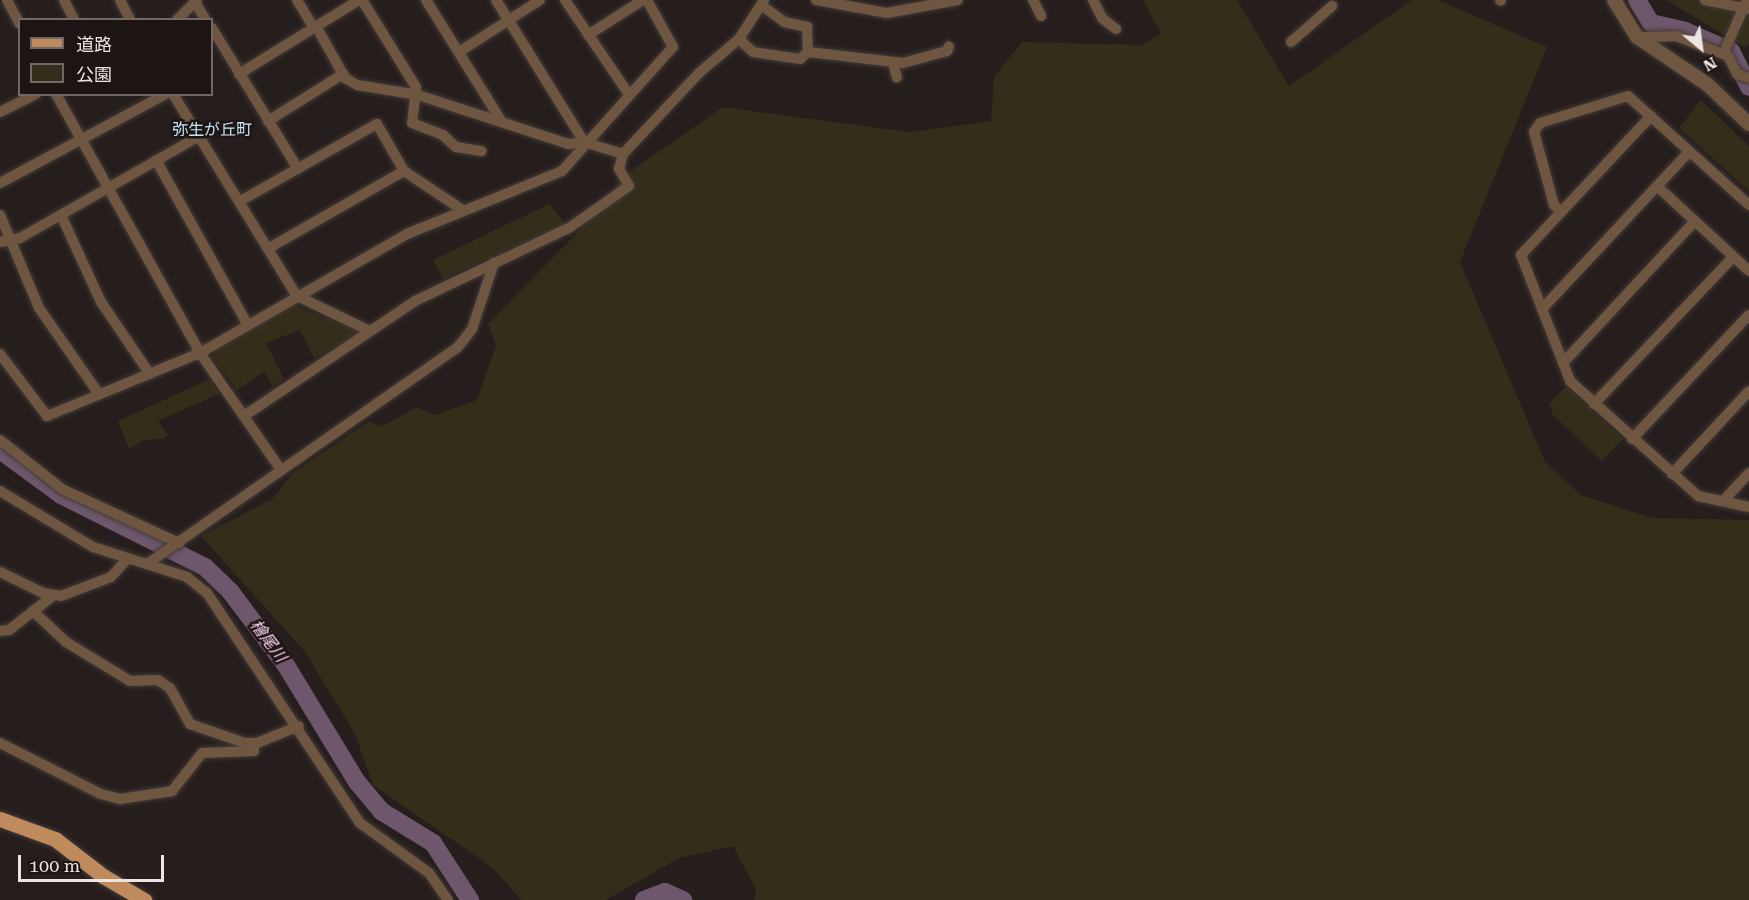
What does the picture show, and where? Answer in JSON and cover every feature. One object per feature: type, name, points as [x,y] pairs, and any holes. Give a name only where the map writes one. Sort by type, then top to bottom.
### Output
[{"type":"main road","points":[[0,819],[55,839],[103,876],[144,900]]},
{"type":"street","points":[[7,0],[18,20]]},
{"type":"street","points":[[64,0],[73,18]]},
{"type":"street","points":[[120,0],[129,18]]},
{"type":"street","points":[[179,0],[181,16]]},
{"type":"street","points":[[297,0],[343,74],[357,85],[418,95],[501,119],[569,144],[584,142],[622,154]]},
{"type":"street","points":[[239,74],[360,0],[418,95],[412,123],[443,135],[456,147],[476,154]]},
{"type":"street","points":[[426,0],[501,119]]},
{"type":"street","points":[[496,0],[584,142]]},
{"type":"street","points":[[459,52],[540,0]]},
{"type":"street","points":[[565,0],[628,93]]},
{"type":"street","points":[[0,354],[48,416],[200,353],[407,234],[461,209],[562,171],[584,142],[673,47],[645,0],[588,34]]},
{"type":"street","points":[[816,0],[886,13],[958,0]]},
{"type":"street","points":[[1033,0],[1041,16]]},
{"type":"street","points":[[1094,0],[1102,18],[1116,29]]},
{"type":"street","points":[[1614,0],[1637,37],[1707,84],[1749,124]]},
{"type":"street","points":[[1705,0],[1746,5],[1723,54]]},
{"type":"street","points":[[181,16],[196,1],[205,18]]},
{"type":"street","points":[[244,416],[415,302],[569,228],[629,186],[619,169],[622,154],[699,73],[739,39],[762,3],[784,22],[807,27],[808,52]]},
{"type":"street","points":[[1291,42],[1332,6]]},
{"type":"street","points":[[213,30],[298,169]]},
{"type":"street","points":[[1637,37],[1676,36],[1723,54],[1737,74],[1749,78]]},
{"type":"street","points":[[739,39],[753,52],[800,59],[808,52],[903,63],[947,51],[949,46]]},
{"type":"street","points":[[893,62],[897,78]]},
{"type":"street","points":[[268,121],[343,74]]},
{"type":"street","points":[[1,108],[31,96]]},
{"type":"street","points":[[57,96],[200,353],[281,470]]},
{"type":"street","points":[[0,183],[162,96]]},
{"type":"street","points":[[174,96],[242,200],[297,296],[370,331]]},
{"type":"street","points":[[1561,212],[1554,205],[1534,132],[1540,123],[1628,96],[1749,205]]},
{"type":"street","points":[[1651,116],[1521,255],[1569,381],[1698,496],[1749,507]]},
{"type":"street","points":[[242,200],[377,124],[404,171],[461,209]]},
{"type":"street","points":[[0,242],[13,240],[60,215],[201,135]]},
{"type":"street","points":[[1542,309],[1690,151]]},
{"type":"street","points":[[156,160],[248,325]]},
{"type":"street","points":[[269,248],[404,171]]},
{"type":"street","points":[[1658,186],[1749,272]]},
{"type":"street","points":[[0,215],[13,240],[48,324],[99,394]]},
{"type":"street","points":[[60,215],[101,302],[150,374]]},
{"type":"street","points":[[1563,363],[1695,221]]},
{"type":"street","points":[[1594,404],[1733,257]]},
{"type":"street","points":[[147,564],[458,347],[472,329],[494,263]]},
{"type":"street","points":[[1632,439],[1749,315]]},
{"type":"street","points":[[1672,474],[1749,391]]},
{"type":"street","points":[[0,440],[62,489],[179,543]]},
{"type":"street","points":[[1723,501],[1749,473]]},
{"type":"street","points":[[0,491],[93,547],[187,577],[207,593],[299,726],[360,823],[429,873],[448,900]]},
{"type":"street","points":[[0,631],[9,630],[54,595],[90,587],[111,577],[128,558]]},
{"type":"street","points":[[0,572],[54,595]]},
{"type":"street","points":[[33,611],[66,642],[130,681],[158,680],[170,688],[190,724],[252,742],[299,726]]},
{"type":"street","points":[[0,743],[101,794],[120,799],[172,791],[202,753],[254,751],[252,742]]},
{"type":"green space","points":[[1143,0],[1237,0],[1289,86],[1412,0],[1438,0],[1547,47],[1460,262],[1545,462],[1581,495],[1653,518],[1749,520],[1749,900],[754,900],[756,889],[733,846],[679,858],[606,900],[521,900],[493,868],[373,785],[355,734],[305,652],[201,536],[272,499],[293,473],[370,421],[381,427],[417,407],[434,415],[477,400],[496,346],[488,324],[575,235],[625,175],[723,107],[909,132],[991,121],[994,77],[1022,42],[1142,45],[1161,34]]},
{"type":"green space","points":[[1666,0],[1749,0],[1749,44],[1744,47]]},
{"type":"green space","points":[[1701,100],[1749,146],[1749,191],[1679,128]]},
{"type":"green space","points":[[549,204],[566,224],[443,279],[433,260]]},
{"type":"green space","points":[[294,305],[353,329],[355,335],[314,359],[300,330],[266,343],[284,379],[273,386],[264,372],[237,390],[212,358],[214,352]]},
{"type":"green space","points":[[210,379],[219,394],[158,421],[168,435],[163,439],[144,440],[129,449],[118,421]]},
{"type":"green space","points":[[1566,386],[1623,439],[1602,461],[1553,415],[1549,404]]},
{"type":"waterway","points":[[1637,0],[1651,23],[1685,31],[1731,51],[1749,87]]},
{"type":"waterway","name":"檜尾川","points":[[0,450],[61,495],[205,567],[230,591],[287,667],[357,782],[381,811],[433,843],[470,900]]},
{"type":"waterway","name":"檜尾川","points":[[644,900],[665,892],[683,900]]},
{"type":"district","name":"弥生が丘町","points":[[212,130]]}]
